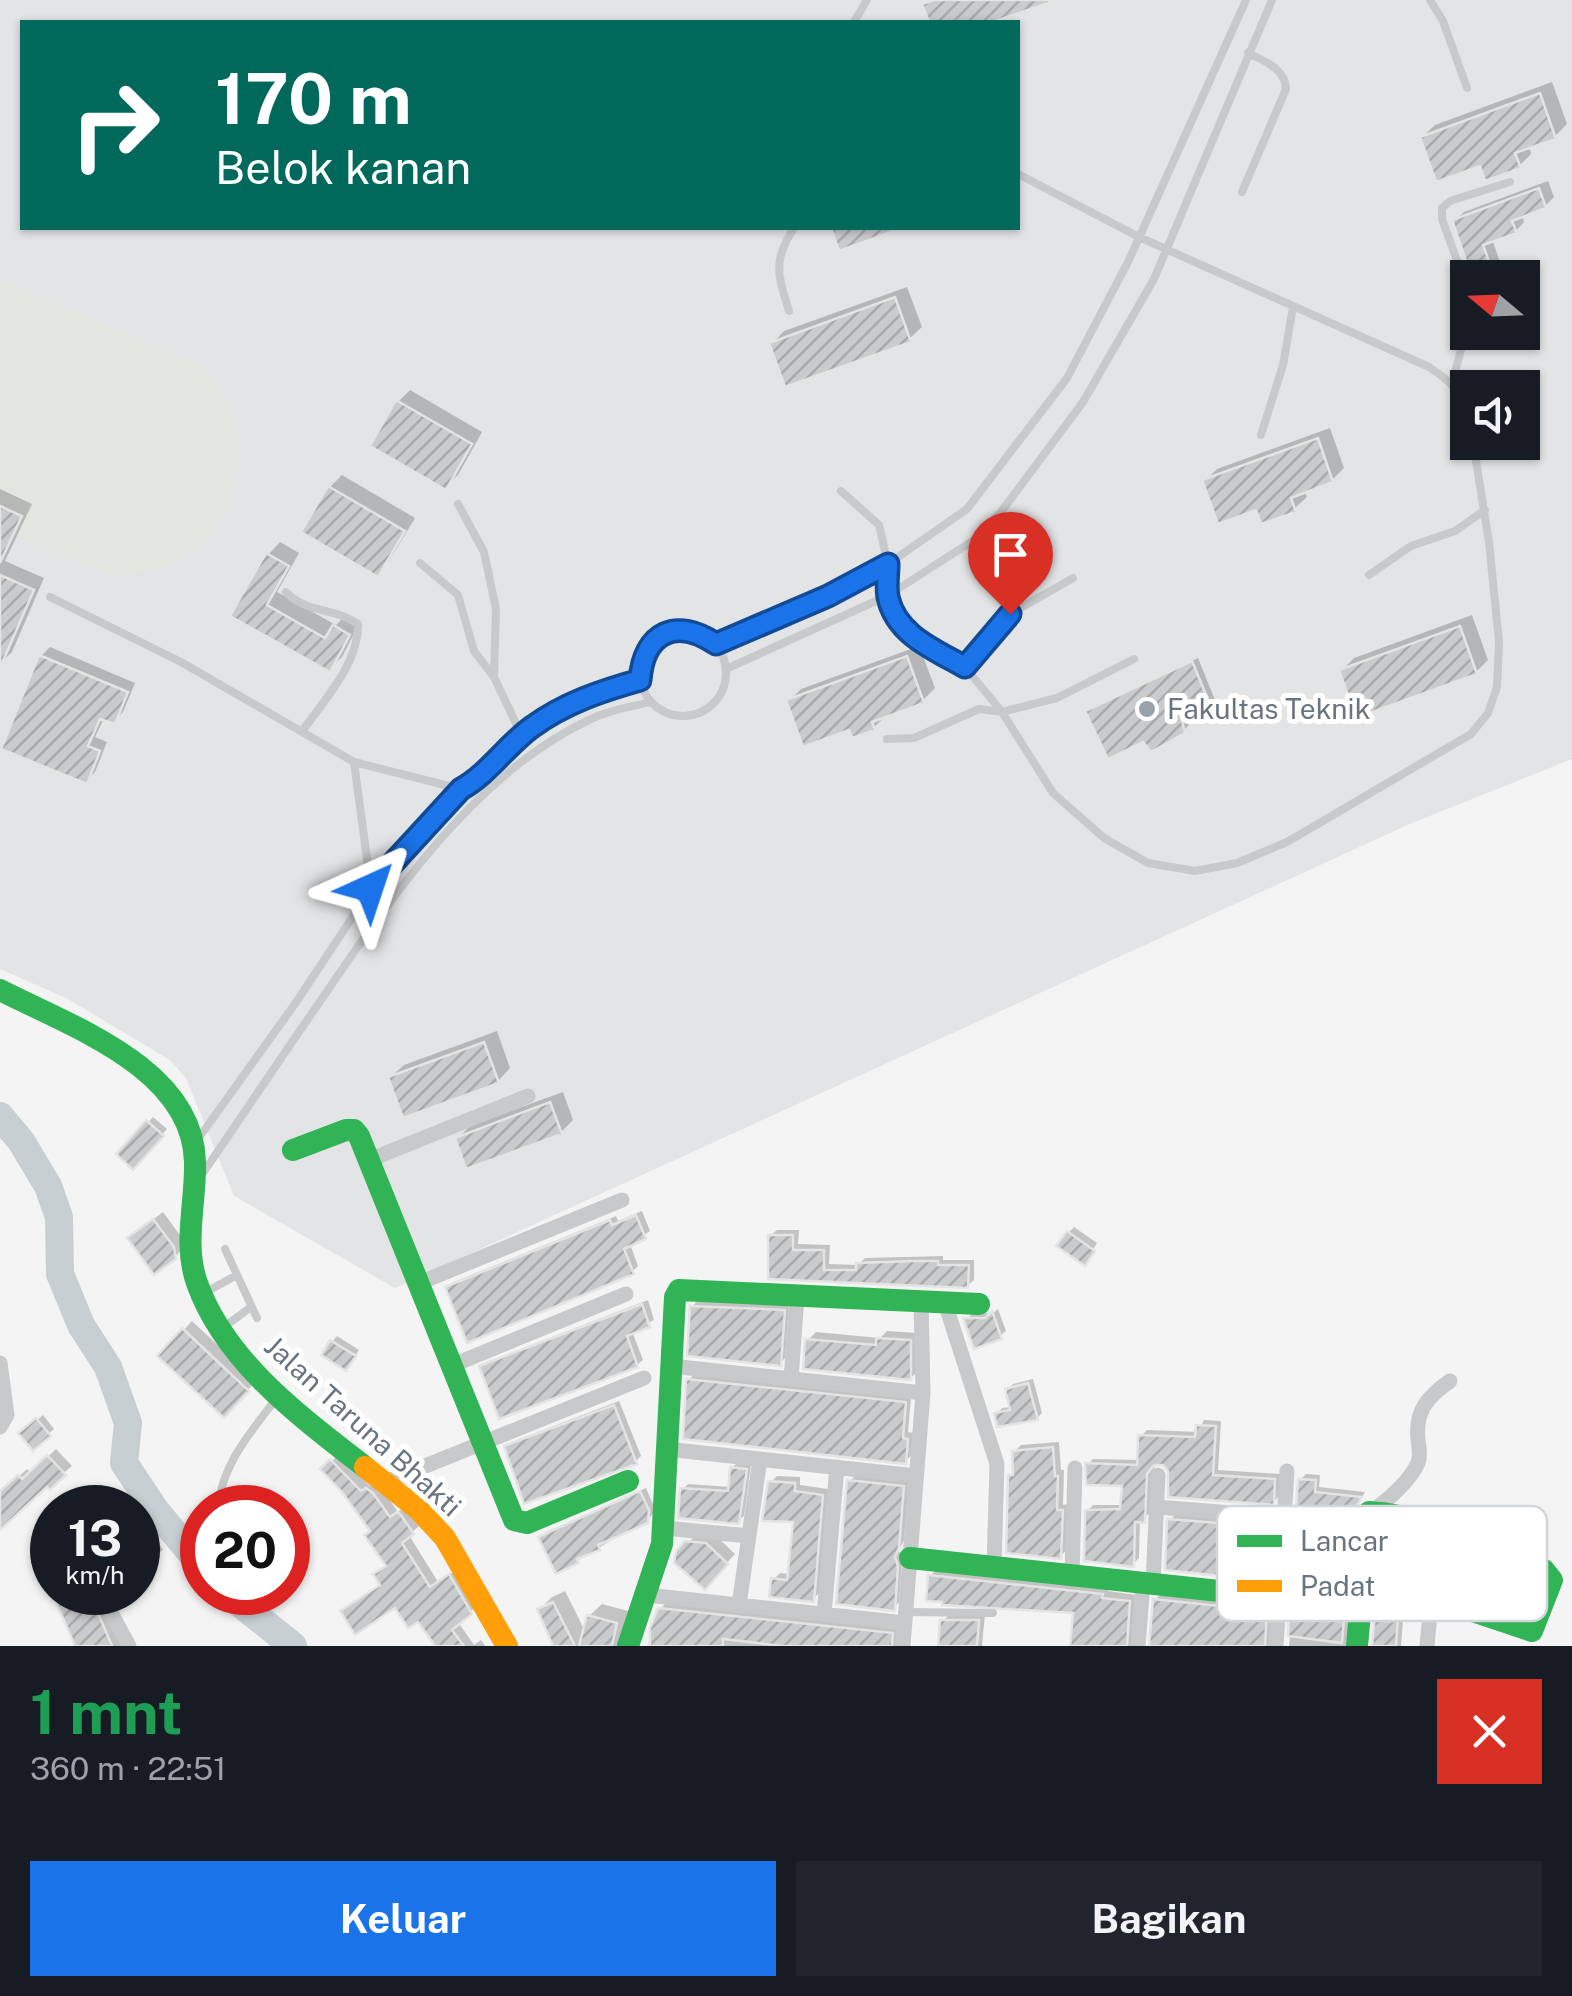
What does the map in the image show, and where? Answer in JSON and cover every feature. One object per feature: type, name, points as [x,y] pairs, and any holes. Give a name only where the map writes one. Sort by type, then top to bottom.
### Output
[{"type":"street","name":"Jalan Taruna Bhakti","points":[[0,990],[144,1068],[173,1100],[195,1143],[190,1246],[202,1294],[220,1330],[279,1396],[420,1510],[445,1538],[507,1646]]},
{"type":"street","points":[[369,1160],[528,1096]]},
{"type":"street","points":[[293,1150],[354,1130],[485,1440],[514,1520],[527,1523],[628,1481]]},
{"type":"street","points":[[419,1283],[622,1200]]},
{"type":"street","points":[[628,1646],[659,1560],[664,1528],[675,1297],[679,1290],[979,1304]]},
{"type":"street","points":[[453,1365],[626,1294]]},
{"type":"street","points":[[791,1379],[797,1295]]},
{"type":"street","points":[[903,1646],[923,1394],[921,1302]]},
{"type":"street","points":[[945,1302],[997,1464],[994,1567]]},
{"type":"street","points":[[0,1362],[7,1415],[0,1427]]},
{"type":"street","points":[[671,1366],[923,1394]]},
{"type":"street","points":[[383,1483],[644,1378]]},
{"type":"street","points":[[1379,1506],[1416,1466],[1420,1455],[1417,1423],[1422,1406],[1450,1381]]},
{"type":"street","points":[[666,1449],[916,1476]]},
{"type":"street","points":[[738,1604],[760,1459]]},
{"type":"street","points":[[824,1614],[837,1468]]},
{"type":"street","points":[[1072,1574],[1075,1468]]},
{"type":"street","points":[[1285,1506],[1287,1471]]},
{"type":"street","points":[[1138,1646],[1158,1475]]},
{"type":"street","points":[[1156,1507],[1217,1512]]},
{"type":"street","points":[[664,1528],[750,1536]]},
{"type":"street","points":[[910,1558],[1217,1589]]},
{"type":"street","points":[[1547,1573],[1552,1580],[1547,1596]]},
{"type":"street","points":[[647,1595],[824,1614],[905,1617]]},
{"type":"street","points":[[112,1615],[129,1646]]},
{"type":"street","points":[[1276,1646],[1277,1621]]},
{"type":"street","points":[[1357,1646],[1359,1621]]},
{"type":"street","points":[[1427,1646],[1429,1621]]},
{"type":"street","points":[[1494,1621],[1532,1632],[1534,1637]]},
{"type":"lane","points":[[716,644],[828,596],[888,564],[966,509],[1004,464],[1067,378],[1140,237],[1246,0]]},
{"type":"lane","points":[[726,669],[888,596],[974,540],[1000,512],[1083,402],[1168,250],[1272,0]]},
{"type":"lane","points":[[1430,0],[1444,21],[1467,88]]},
{"type":"lane","points":[[1242,192],[1286,88],[1286,80],[1275,67],[1248,53]]},
{"type":"lane","points":[[1020,175],[1140,237],[1411,358],[1450,382]]},
{"type":"lane","points":[[1456,260],[1442,208],[1510,182]]},
{"type":"lane","points":[[789,311],[777,272],[779,257],[793,230]]},
{"type":"lane","points":[[1261,435],[1283,366],[1293,308]]},
{"type":"lane","points":[[841,491],[880,525],[888,564],[888,596],[902,624],[913,636],[965,667],[1002,712],[1052,793],[1104,838],[1148,864],[1195,870],[1237,863],[1287,842],[1472,734],[1488,713],[1497,687],[1498,642],[1476,460]]},
{"type":"lane","points":[[458,504],[484,552],[496,609],[494,676]]},
{"type":"lane","points":[[1369,575],[1411,546],[1455,531],[1485,510]]},
{"type":"lane","points":[[420,564],[458,595],[474,652],[494,676],[522,736]]},
{"type":"lane","points":[[965,667],[1010,614],[1073,578]]},
{"type":"lane","points":[[286,592],[309,608],[329,610],[358,624],[358,643],[351,658],[303,730]]},
{"type":"lane","points":[[50,597],[180,662],[354,762],[461,789]]},
{"type":"lane","points":[[675,629],[697,631],[716,644],[726,669],[724,684],[718,698],[706,709],[677,716],[650,702],[640,680],[642,658],[654,639],[675,629]]},
{"type":"lane","points":[[887,739],[914,738],[979,709],[1002,712],[1057,698],[1134,658]]},
{"type":"lane","points":[[195,1143],[297,1002],[370,888],[461,789],[474,782],[522,736],[586,696],[640,680]]},
{"type":"lane","points":[[196,1184],[381,911],[458,821],[548,742],[594,717],[650,702]]},
{"type":"lane","points":[[354,762],[370,888]]},
{"type":"lane","points":[[225,1249],[257,1318]]},
{"type":"lane","points":[[202,1294],[237,1274]]},
{"type":"lane","points":[[220,1330],[251,1307]]},
{"type":"lane","points":[[220,1485],[240,1446],[279,1396]]},
{"type":"lane","points":[[905,1617],[993,1613]]},
{"type":"shaded area","points":[[0,0],[1572,0],[1572,759],[1412,823],[395,1288],[234,1196],[186,1078],[170,1060],[68,999],[0,969]]},
{"type":"shaded area","points":[[0,279],[199,364],[230,402],[241,457],[228,507],[207,540],[165,567],[114,578],[0,528]]},
{"type":"building","points":[[934,0],[1051,0],[999,20],[928,20],[922,4]]},
{"type":"building","points":[[1540,93],[1556,139],[1515,153],[1521,168],[1485,181],[1480,166],[1436,182],[1420,137]]},
{"type":"building","points":[[1539,188],[1546,208],[1512,221],[1517,233],[1483,245],[1488,260],[1466,260],[1452,220]]},
{"type":"building","points":[[832,230],[896,230],[839,251]]},
{"type":"building","points":[[895,297],[911,342],[785,387],[769,343]]},
{"type":"building","points":[[396,400],[472,444],[446,490],[370,446]]},
{"type":"building","points":[[1318,438],[1333,482],[1291,498],[1296,512],[1261,524],[1256,510],[1218,524],[1202,480]]},
{"type":"building","points":[[328,486],[405,531],[378,577],[301,532]]},
{"type":"building","points":[[0,506],[22,516],[0,563]]},
{"type":"building","points":[[266,553],[289,566],[267,605],[325,638],[333,625],[350,635],[330,672],[230,616]]},
{"type":"building","points":[[0,575],[34,590],[0,668]]},
{"type":"building","points":[[1460,626],[1477,674],[1356,718],[1339,670]]},
{"type":"building","points":[[39,655],[128,692],[115,724],[100,719],[88,746],[100,751],[87,784],[1,749]]},
{"type":"building","points":[[907,656],[924,703],[872,722],[875,730],[852,738],[849,730],[803,747],[786,700]]},
{"type":"building","name":"Fakultas Teknik","points":[[1192,661],[1211,707],[1181,717],[1185,733],[1151,752],[1143,742],[1108,759],[1085,711]]},
{"type":"building","points":[[484,1042],[499,1083],[403,1118],[388,1077]]},
{"type":"building","points":[[550,1102],[562,1134],[466,1169],[455,1138]]},
{"type":"building","points":[[146,1120],[164,1136],[133,1170],[116,1154]]},
{"type":"building","points":[[636,1215],[646,1239],[624,1249],[634,1274],[467,1343],[445,1287],[610,1220],[612,1225]]},
{"type":"building","points":[[153,1219],[174,1247],[176,1259],[154,1275],[127,1238]]},
{"type":"building","points":[[1067,1231],[1095,1251],[1085,1266],[1056,1246]]},
{"type":"building","points":[[768,1235],[793,1235],[793,1250],[824,1250],[824,1270],[856,1270],[856,1263],[914,1261],[969,1265],[968,1288],[768,1279]]},
{"type":"building","points":[[642,1304],[650,1327],[627,1336],[638,1367],[499,1419],[479,1366]]},
{"type":"building","points":[[690,1306],[785,1310],[781,1366],[687,1356]]},
{"type":"building","points":[[992,1311],[1002,1339],[974,1349],[963,1318],[985,1318]]},
{"type":"building","points":[[182,1328],[249,1391],[224,1418],[157,1356]]},
{"type":"building","points":[[876,1338],[911,1340],[911,1380],[803,1369],[805,1339],[876,1345]]},
{"type":"building","points":[[330,1340],[356,1356],[346,1371],[321,1355]]},
{"type":"building","points":[[686,1379],[906,1402],[906,1464],[683,1439]]},
{"type":"building","points":[[1028,1383],[1038,1420],[997,1427],[994,1413],[1010,1410],[1005,1389]]},
{"type":"building","points":[[614,1405],[637,1464],[524,1504],[504,1446]]},
{"type":"building","points":[[36,1418],[51,1436],[33,1451],[18,1433]]},
{"type":"building","points":[[1196,1425],[1216,1426],[1213,1475],[1275,1479],[1274,1505],[1168,1497],[1168,1471],[1163,1465],[1154,1465],[1147,1474],[1145,1523],[1135,1522],[1134,1567],[1084,1561],[1085,1510],[1120,1509],[1122,1486],[1086,1485],[1085,1463],[1137,1465],[1138,1435],[1195,1437]]},
{"type":"building","points":[[1053,1447],[1058,1476],[1057,1510],[1063,1510],[1061,1559],[1006,1553],[1012,1451]]},
{"type":"building","points":[[47,1455],[66,1475],[55,1485],[30,1485],[30,1503],[0,1530],[0,1491],[18,1475],[22,1479]]},
{"type":"building","points":[[330,1459],[361,1491],[366,1488],[373,1493],[390,1517],[400,1514],[414,1534],[402,1543],[430,1587],[449,1574],[472,1614],[452,1630],[464,1646],[435,1646],[418,1622],[408,1628],[395,1608],[355,1635],[340,1611],[380,1585],[373,1574],[386,1566],[364,1535],[370,1531],[320,1469]]},
{"type":"building","points":[[730,1467],[747,1469],[739,1524],[678,1518],[680,1488],[728,1491]]},
{"type":"building","points":[[1298,1479],[1316,1480],[1315,1492],[1362,1497],[1357,1506],[1296,1506]]},
{"type":"building","points":[[847,1480],[904,1486],[895,1557],[895,1611],[836,1604]]},
{"type":"building","points":[[768,1481],[795,1483],[795,1491],[823,1495],[814,1602],[769,1597],[771,1578],[787,1580],[793,1522],[762,1521]]},
{"type":"building","points":[[640,1491],[649,1510],[648,1523],[598,1545],[600,1550],[577,1559],[579,1563],[556,1574],[538,1537]]},
{"type":"building","points":[[1167,1519],[1217,1523],[1217,1576],[1165,1570]]},
{"type":"building","points":[[685,1541],[706,1543],[728,1564],[705,1590],[674,1563],[676,1551]]},
{"type":"building","points":[[928,1575],[1103,1594],[1102,1598],[1130,1601],[1127,1646],[1070,1646],[1073,1613],[926,1601]]},
{"type":"building","points":[[1153,1599],[1217,1606],[1217,1621],[1266,1621],[1265,1646],[1149,1646]]},
{"type":"building","points":[[553,1602],[575,1646],[553,1646],[537,1609]]},
{"type":"building","points":[[658,1608],[893,1633],[892,1646],[782,1646],[723,1639],[723,1646],[650,1646],[650,1628]]},
{"type":"building","points":[[62,1615],[99,1615],[112,1646],[75,1646]]},
{"type":"building","points":[[587,1615],[617,1623],[612,1646],[579,1646]]},
{"type":"building","points":[[940,1620],[979,1620],[977,1646],[938,1646]]},
{"type":"building","points":[[1289,1621],[1344,1621],[1342,1643],[1288,1636]]},
{"type":"building","points":[[1374,1621],[1398,1621],[1396,1646],[1372,1646]]},
{"type":"waterway","points":[[0,1116],[21,1141],[48,1186],[59,1217],[60,1274],[81,1325],[108,1367],[128,1423],[124,1463],[180,1540]]},
{"type":"waterway","points":[[255,1615],[293,1646]]},
{"type":"traffic: fast","points":[[0,990],[123,1054],[174,1101],[189,1129],[195,1162],[191,1253],[197,1283],[210,1312],[226,1338],[268,1386],[365,1467]]},
{"type":"traffic: fast","points":[[293,1150],[346,1130],[354,1130],[359,1136],[514,1520],[527,1523],[628,1481]]},
{"type":"traffic: fast","points":[[628,1646],[662,1544],[675,1297],[679,1290],[979,1304]]},
{"type":"traffic: fast","points":[[910,1558],[1217,1591]]},
{"type":"traffic: fast","points":[[1547,1574],[1552,1580],[1547,1593]]},
{"type":"traffic: fast","points":[[1357,1646],[1359,1621]]},
{"type":"traffic: fast","points":[[1502,1621],[1532,1631],[1536,1621]]},
{"type":"traffic: slow","points":[[365,1467],[419,1510],[445,1538],[507,1646]]},
{"type":"place","name":"Fakultas Teknik","points":[[1147,709]]},
{"type":"route","points":[[370,888],[461,789],[474,782],[533,726],[586,696],[640,680],[642,658],[654,639],[675,629],[697,631],[716,644],[828,596],[888,564],[888,596],[902,624],[929,648],[965,667],[1010,614]]}]
